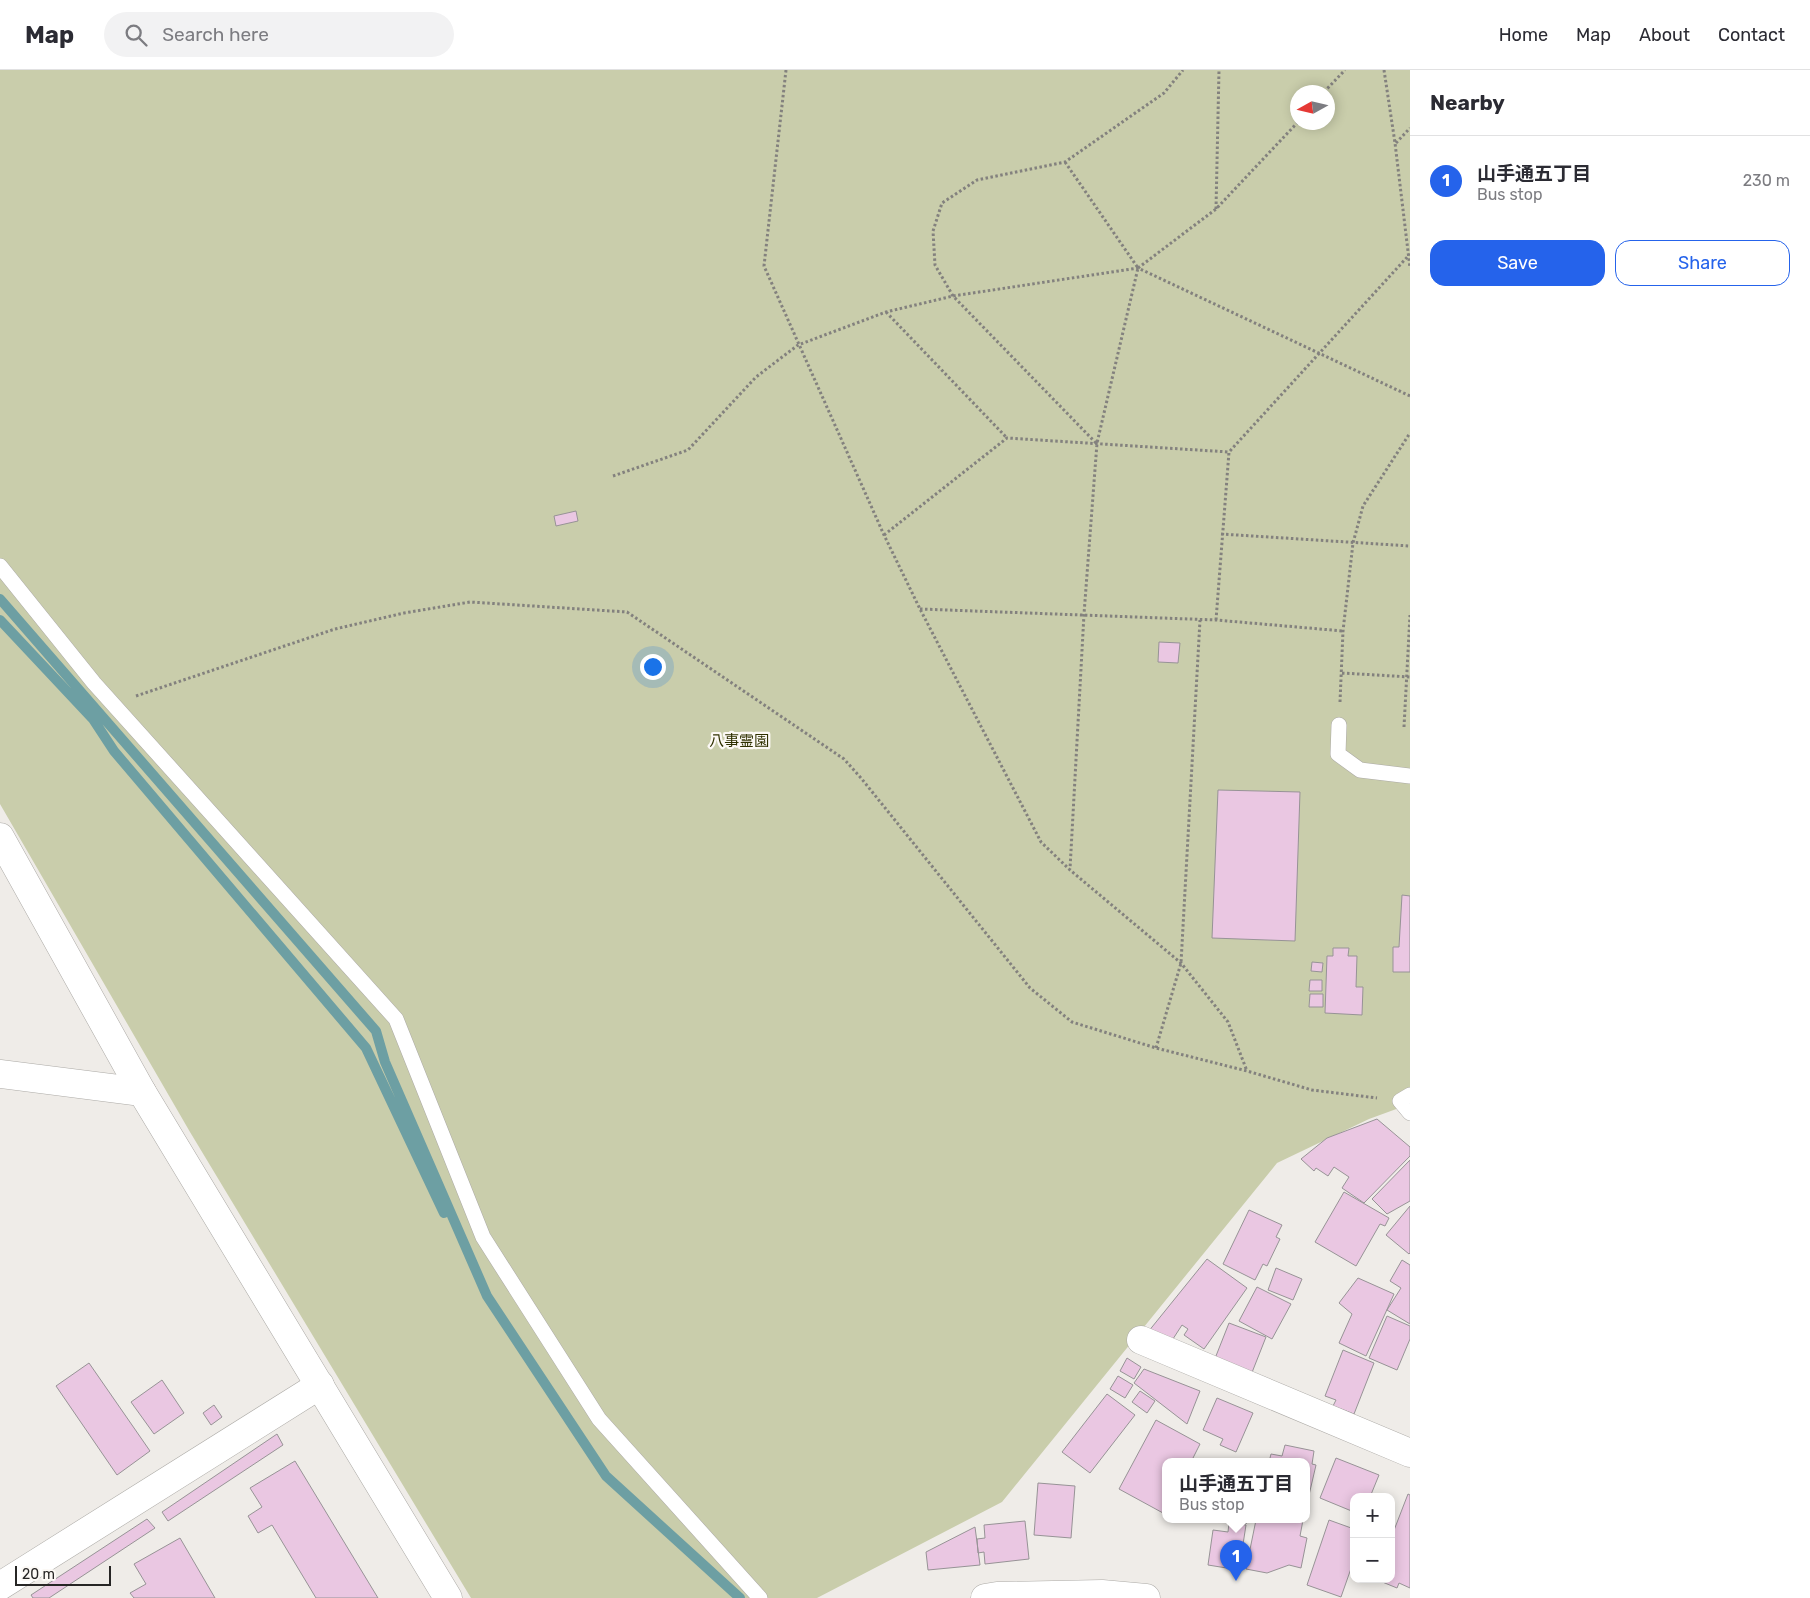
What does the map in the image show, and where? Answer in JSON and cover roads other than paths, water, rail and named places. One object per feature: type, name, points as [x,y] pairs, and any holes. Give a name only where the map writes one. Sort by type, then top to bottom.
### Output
[{"type":"street","points":[[0,837],[142,1092],[448,1598]]},
{"type":"street","points":[[0,1074],[142,1092]]},
{"type":"street","points":[[1141,1340],[1410,1453]]},
{"type":"street","points":[[0,1586],[320,1385]]},
{"type":"street","points":[[984,1598],[997,1596],[1102,1594],[1146,1598]]},
{"type":"lane","points":[[0,566],[94,683],[396,1019],[483,1237],[599,1419],[760,1598]]},
{"type":"lane","points":[[1339,725],[1338,754],[1360,770],[1410,776]]},
{"type":"lane","points":[[1405,1098],[1410,1113]]},
{"type":"waterway","points":[[0,599],[376,1031],[385,1062],[487,1296],[606,1476],[740,1598]]},
{"type":"waterway","points":[[0,620],[93,719],[114,751],[366,1048],[444,1213]]},
{"type":"place","name":"山手通五丁目","points":[[1236,1581]]},
{"type":"park label","name":"八事霊園","points":[[739,741]]}]
